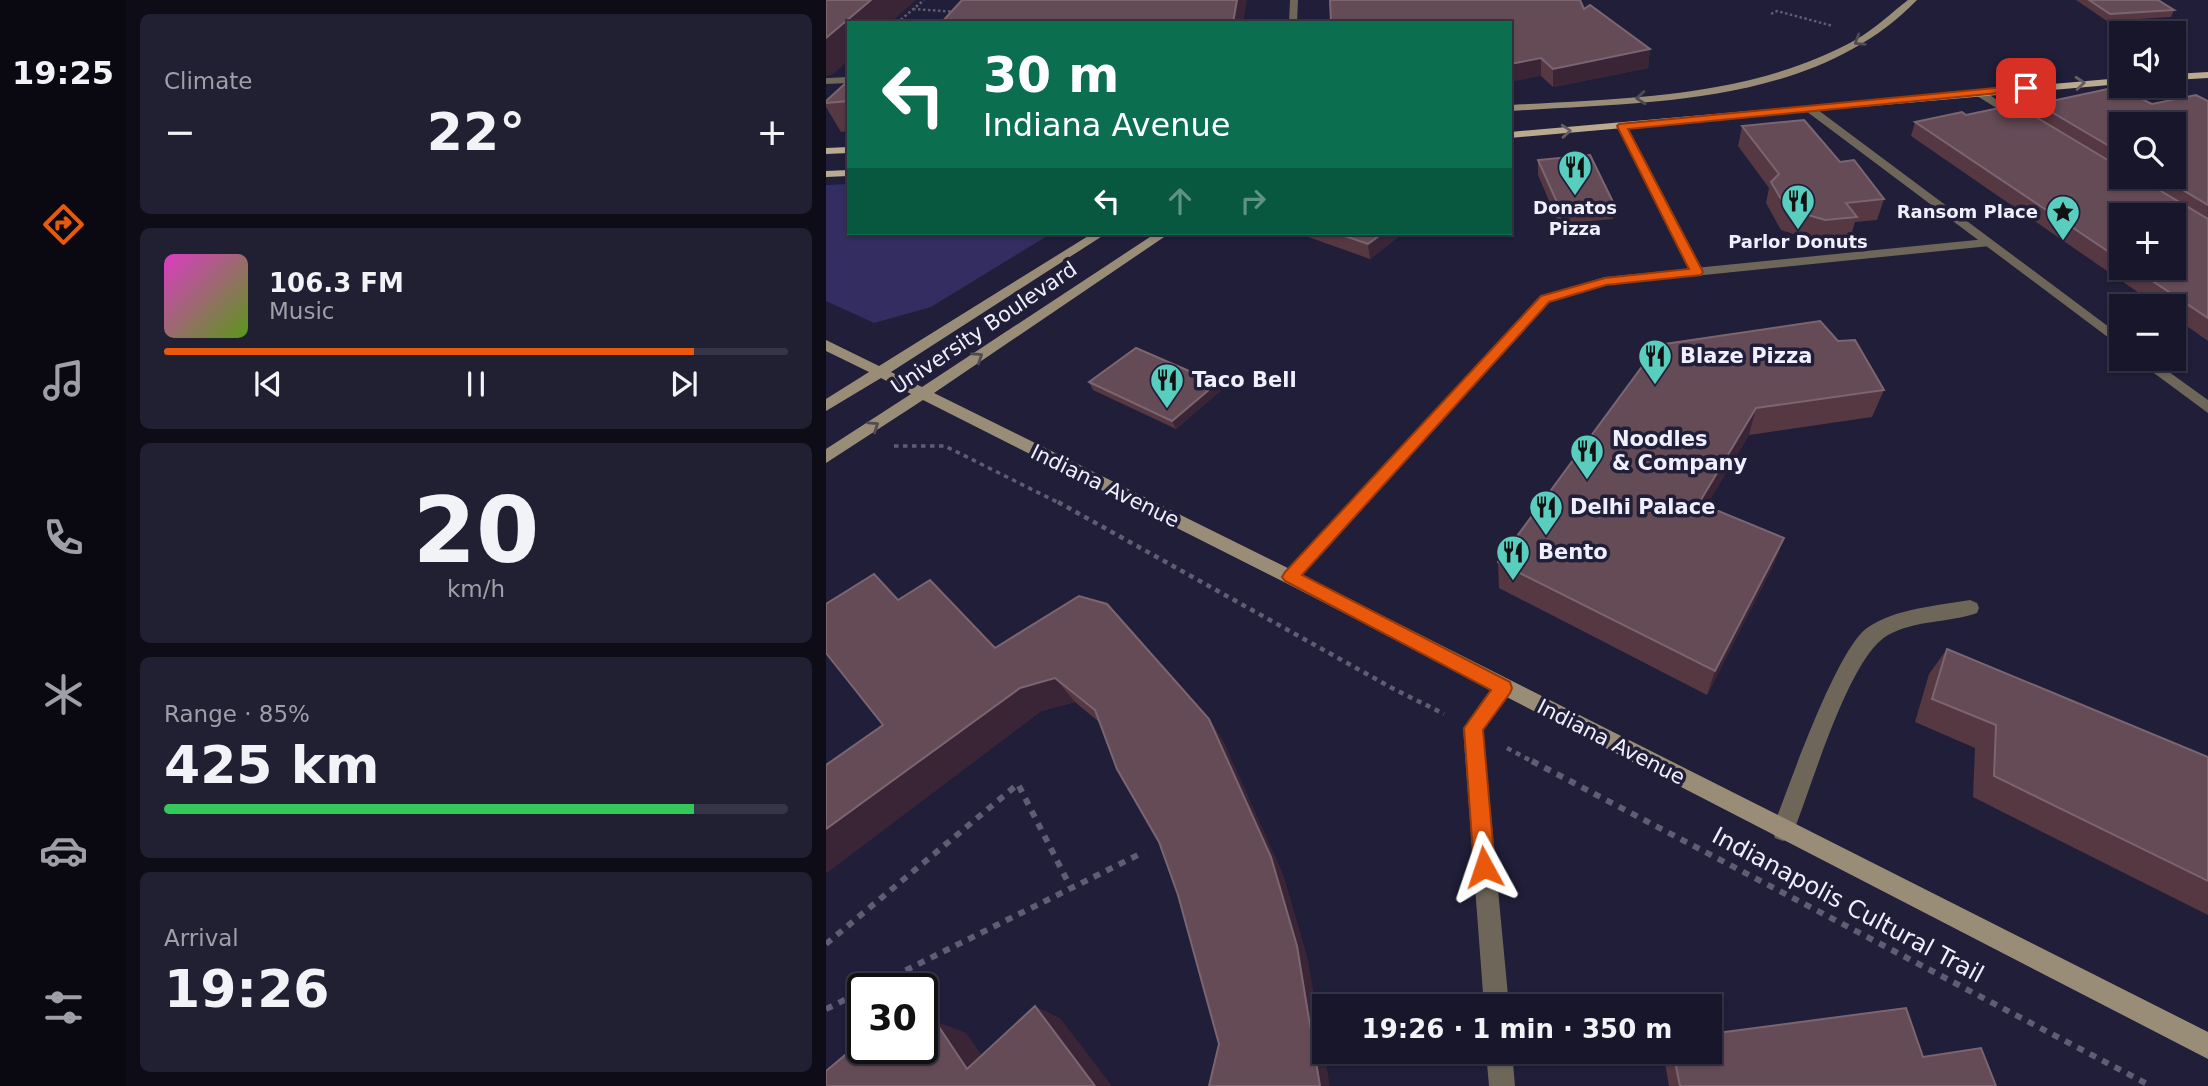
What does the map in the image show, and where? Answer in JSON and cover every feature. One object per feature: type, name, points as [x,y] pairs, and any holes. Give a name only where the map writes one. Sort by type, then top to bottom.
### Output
[{"type":"main road","points":[[1512,108],[1666,96],[1776,76],[1860,41],[1913,0]]},
{"type":"main road","points":[[2186,76],[2208,75]]},
{"type":"main road","points":[[1512,135],[2109,81]]},
{"type":"main road","points":[[826,151],[847,150]]},
{"type":"main road","points":[[826,174],[847,173]]},
{"type":"main road","name":"University Boulevard","points":[[826,406],[1098,235]]},
{"type":"main road","name":"University Boulevard","points":[[826,457],[1161,235]]},
{"type":"main road","name":"Indiana Avenue","points":[[826,345],[921,395],[1290,577],[2208,1046]]},
{"type":"street","points":[[1293,21],[1294,0]]},
{"type":"street","points":[[826,80],[847,80]]},
{"type":"street","points":[[1978,92],[2043,132]]},
{"type":"street","points":[[2179,98],[2208,113]]},
{"type":"street","points":[[1811,109],[2109,334]]},
{"type":"street","points":[[1622,126],[1697,272]]},
{"type":"street","points":[[1290,577],[1545,299],[1605,281],[1986,243]]},
{"type":"street","points":[[2158,371],[2208,408]]},
{"type":"street","points":[[1783,830],[1843,682],[1869,637],[1911,618],[1970,608]]},
{"type":"street","points":[[1495,994],[1473,728],[1503,688]]},
{"type":"street","points":[[1500,1064],[1502,1086]]},
{"type":"path","points":[[899,21],[924,0]]},
{"type":"path","points":[[913,9],[966,12]]},
{"type":"path","points":[[891,446],[945,446],[1030,487],[1392,688]]},
{"type":"path","name":"Indianapolis Cultural Trail","points":[[1527,759],[2151,1086]]},
{"type":"path","points":[[826,944],[1018,784],[1071,888]]},
{"type":"path","points":[[900,973],[1144,852]]},
{"type":"path","points":[[826,1009],[847,999]]},
{"type":"shaded area","points":[[847,184],[847,235],[1049,235],[931,307],[874,323],[826,301],[826,185]]},
{"type":"building","points":[[826,0],[871,0],[826,38]]},
{"type":"building","points":[[962,0],[1237,0],[1233,21],[943,21]]},
{"type":"building","points":[[1330,0],[1580,0],[1584,9],[1590,5],[1650,49],[1553,69],[1541,58],[1512,64],[1512,21],[1331,21]]},
{"type":"building","points":[[2089,0],[2158,0],[2174,10],[2110,14]]},
{"type":"building","points":[[847,82],[847,101],[826,101]]},
{"type":"building","points":[[2109,89],[2109,98],[2140,98],[2152,104],[2196,95],[2208,101],[2208,205],[2181,189],[2186,189],[2186,112],[2109,112],[2109,146],[2038,104]]},
{"type":"building","points":[[1999,108],[2006,112],[2021,108],[2109,161],[2109,189],[2157,189],[2181,203],[2109,203],[2109,252],[1915,122],[1962,112],[1966,115]]},
{"type":"building","points":[[1804,120],[1840,162],[1854,160],[1884,199],[1846,203],[1857,217],[1825,220],[1787,209],[1771,182],[1779,174],[1742,126]]},
{"type":"building","name":"Donatos Pizza","points":[[1590,155],[1614,204],[1560,209],[1538,160]]},
{"type":"building","points":[[2186,206],[2208,219],[2208,318],[2186,303],[2186,294],[2172,294],[2151,280],[2186,280]]},
{"type":"building","points":[[1342,235],[1380,235],[1368,244]]},
{"type":"building","points":[[1820,321],[1838,341],[1855,340],[1884,390],[1756,408],[1699,503],[1784,538],[1715,671],[1498,562],[1658,345]]},
{"type":"building","name":"Taco Bell","points":[[1136,348],[1217,383],[1172,421],[1089,382]]},
{"type":"building","points":[[874,574],[898,600],[930,580],[995,648],[1079,596],[1107,604],[1209,719],[1271,857],[1297,946],[1312,1037],[1312,1064],[1316,1064],[1320,1086],[1209,1086],[1219,1044],[1178,895],[1159,842],[1117,769],[1095,710],[1055,678],[1020,688],[826,829],[826,765],[883,725],[826,653],[826,604]]},
{"type":"building","points":[[1947,649],[2208,757],[2208,881],[1994,776],[1996,725],[1932,699]]},
{"type":"building","points":[[1035,1006],[1095,1086],[826,1086],[826,1071],[847,1053],[847,1064],[938,1064],[938,1026],[967,1069]]},
{"type":"building","points":[[1906,1008],[1923,1057],[1981,1048],[1996,1086],[1680,1086],[1675,1064],[1722,1064],[1722,1032]]},
{"type":"place","name":"Donatos Pizza","points":[[1575,197]]},
{"type":"place","name":"Parlor Donuts","points":[[1798,231]]},
{"type":"place","name":"Ransom Place","points":[[2063,242]]},
{"type":"place","name":"Blaze Pizza","points":[[1655,386]]},
{"type":"place","name":"Taco Bell","points":[[1167,410]]},
{"type":"place","name":"Noodles & Company","points":[[1587,481]]},
{"type":"place","name":"Delhi Palace","points":[[1546,537]]},
{"type":"place","name":"Bento","points":[[1513,582]]},
{"type":"route","points":[[1484,867],[1473,728],[1503,688],[1290,577],[1545,299],[1605,281],[1697,272],[1622,126],[2026,88]]}]
